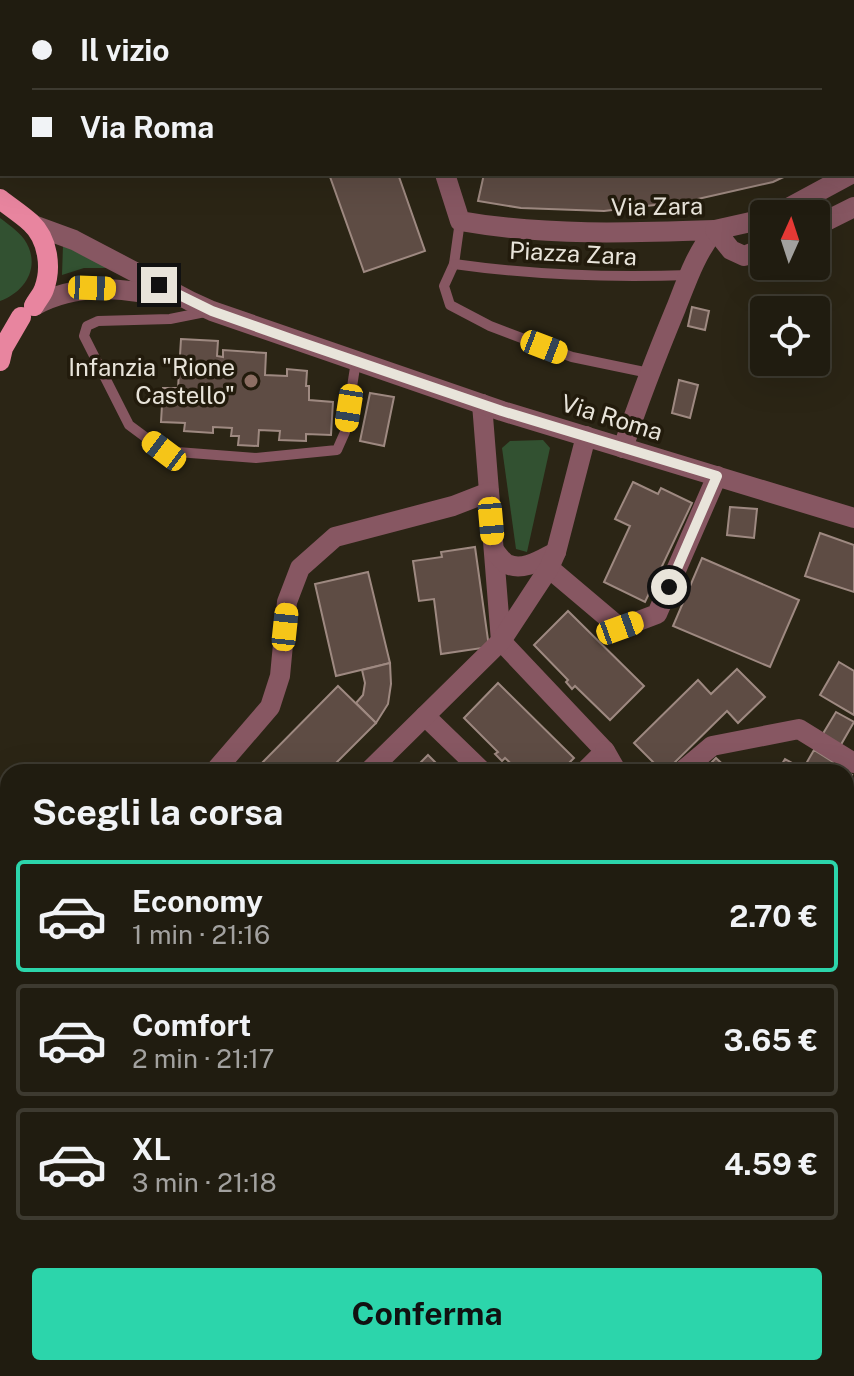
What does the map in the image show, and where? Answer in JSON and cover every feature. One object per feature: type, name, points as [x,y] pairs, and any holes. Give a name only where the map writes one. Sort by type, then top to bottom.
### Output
[{"type":"main road","name":"Via Roma","points":[[0,199],[33,225]]},
{"type":"main road","points":[[0,361],[3,348],[44,289],[48,274],[47,255],[33,225]]},
{"type":"main road","name":"Via Roma","points":[[0,324],[28,311]]},
{"type":"street","points":[[446,176],[460,221]]},
{"type":"street","points":[[803,200],[847,176]]},
{"type":"street","points":[[830,219],[854,207]]},
{"type":"street","name":"Via Zara","points":[[460,221],[490,227],[613,234],[715,230]]},
{"type":"street","points":[[750,222],[715,230],[731,250],[744,256],[750,254]]},
{"type":"street","name":"Via Roma","points":[[33,225],[74,240],[212,311],[482,404],[854,518]]},
{"type":"street","name":"Via Zara","points":[[623,448],[649,373],[702,246],[715,230]]},
{"type":"street","name":"Via Roma","points":[[28,311],[52,296],[92,288],[131,290],[190,301]]},
{"type":"street","points":[[482,404],[501,641],[605,751],[612,764]]},
{"type":"street","points":[[376,764],[501,641],[552,560],[586,436]]},
{"type":"street","points":[[552,560],[620,628],[657,614],[717,476]]},
{"type":"street","points":[[221,764],[270,707],[280,676],[287,602],[300,568],[335,537],[453,506],[489,492]]},
{"type":"street","points":[[494,550],[505,563],[518,566],[552,560]]},
{"type":"street","points":[[425,716],[475,764]]},
{"type":"street","points":[[691,764],[712,746],[799,729],[854,763]]},
{"type":"street","points":[[592,764],[605,751]]},
{"type":"lane","points":[[460,221],[454,264],[444,286],[450,305],[490,326],[572,357],[649,373]]},
{"type":"lane","name":"Piazza Zara","points":[[454,264],[571,274],[690,275]]},
{"type":"lane","name":"Via Roma","points":[[212,311],[170,319],[98,321],[87,326],[84,336],[129,425],[164,451],[256,458],[337,450],[345,432],[356,361]]},
{"type":"green space","points":[[0,218],[24,239],[32,258],[24,284],[0,301]]},
{"type":"green space","points":[[63,245],[108,268],[84,268],[62,275]]},
{"type":"green space","points":[[543,440],[550,448],[527,552],[516,549],[502,448],[510,441]]},
{"type":"building","points":[[330,176],[399,176],[425,251],[364,272]]},
{"type":"building","points":[[484,176],[786,176],[773,182],[689,201],[604,211],[521,208],[478,201]]},
{"type":"building","points":[[692,307],[709,311],[705,330],[688,326]]},
{"type":"building","points":[[181,339],[218,341],[217,356],[223,357],[223,350],[266,353],[265,375],[287,376],[287,369],[307,371],[309,400],[333,402],[331,435],[306,434],[306,441],[279,440],[280,431],[259,430],[258,446],[238,445],[239,436],[231,436],[232,428],[213,427],[213,433],[184,431],[185,423],[161,422],[163,388],[178,388]]},
{"type":"building","points":[[679,380],[698,385],[690,418],[672,413]]},
{"type":"building","points":[[370,393],[394,397],[384,446],[360,441]]},
{"type":"building","points":[[633,482],[658,494],[661,488],[692,503],[645,602],[604,582],[630,526],[615,519]]},
{"type":"building","points":[[730,507],[757,509],[754,538],[727,535]]},
{"type":"building","points":[[820,533],[854,545],[854,592],[805,576]]},
{"type":"building","points":[[475,547],[489,647],[441,654],[434,599],[419,601],[413,561],[442,557],[441,552]]},
{"type":"building","points":[[702,558],[799,600],[770,667],[673,626]]},
{"type":"building","points":[[368,572],[390,663],[336,676],[315,584]]},
{"type":"building","points":[[568,611],[644,686],[610,720],[575,686],[572,689],[566,682],[568,680],[534,645]]},
{"type":"building","points":[[839,662],[854,671],[854,715],[820,695]]},
{"type":"building","points":[[390,663],[388,704],[376,723],[356,703],[363,695],[365,683],[362,670]]},
{"type":"building","points":[[737,669],[765,697],[738,723],[727,711],[673,764],[655,764],[634,743],[698,680],[711,694]]},
{"type":"building","points":[[498,683],[574,758],[568,764],[511,764],[505,758],[502,761],[495,754],[498,752],[464,718]]},
{"type":"building","points":[[338,686],[376,723],[335,764],[261,764]]},
{"type":"building","points":[[836,712],[854,722],[839,748],[821,737]]},
{"type":"building","points":[[814,750],[833,762],[832,764],[806,764]]},
{"type":"building","points":[[428,755],[437,764],[419,764]]},
{"type":"place","name":"Infanzia \"Rione Castello\"","points":[[251,381]]},
{"type":"route","points":[[159,285],[212,311],[294,340],[502,411],[717,476],[669,587]]}]
